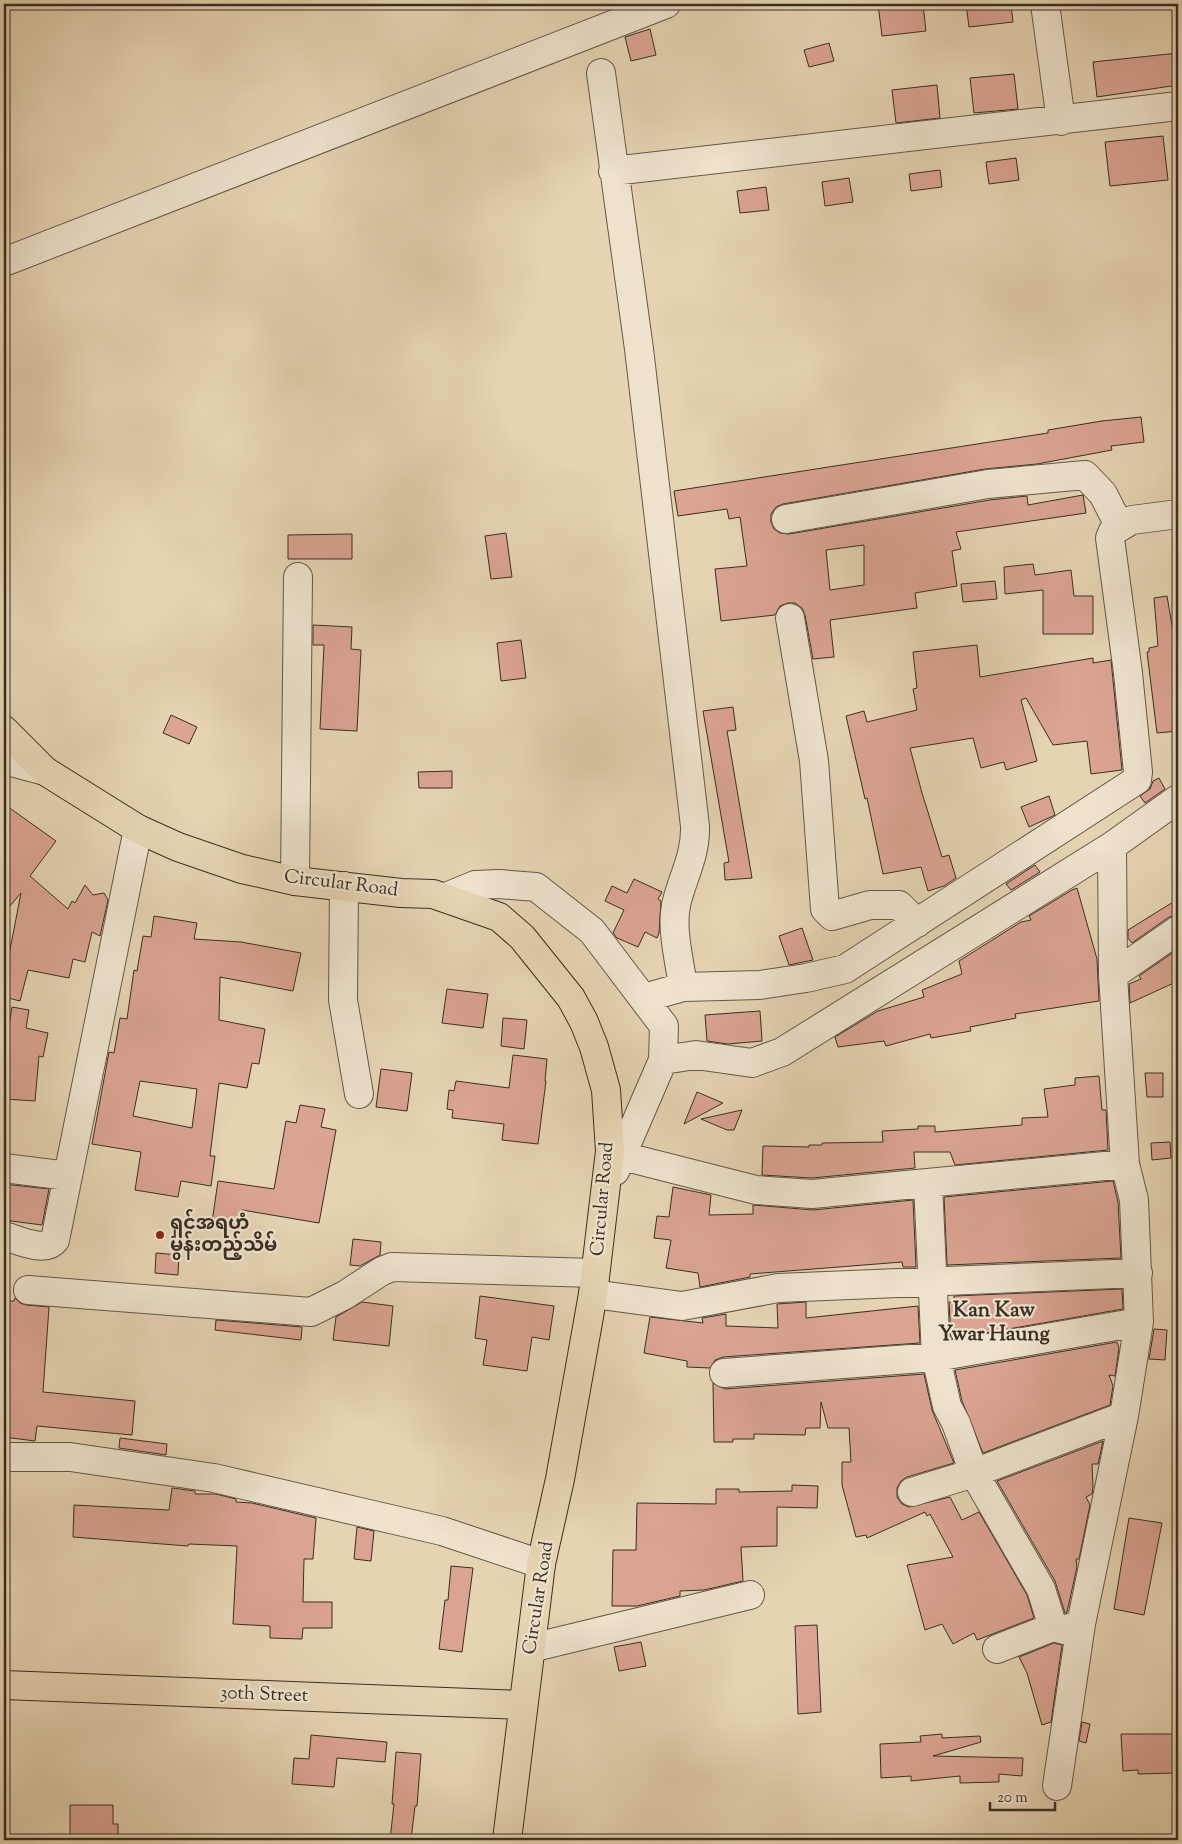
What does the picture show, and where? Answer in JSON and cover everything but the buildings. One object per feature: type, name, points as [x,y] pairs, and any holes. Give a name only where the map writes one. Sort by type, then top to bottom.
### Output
[{"type":"main road","name":"Circular Road","points":[[4,730],[46,771],[138,830],[178,847],[242,869],[296,880],[446,897],[498,917],[522,937],[571,998],[584,1022],[594,1047],[606,1090],[610,1151],[594,1284],[560,1479],[542,1564],[507,1840]]},
{"type":"main road","name":"30th Street","points":[[4,1685],[524,1705]]},
{"type":"street","points":[[4,262],[666,4]]},
{"type":"street","points":[[1046,4],[1061,121]]},
{"type":"street","points":[[601,73],[639,350],[695,826],[696,844],[676,906],[675,922],[683,987]]},
{"type":"street","points":[[613,171],[1061,121],[1178,106]]},
{"type":"street","points":[[786,519],[988,484],[1085,475],[1103,494],[1120,527]]},
{"type":"street","points":[[644,998],[683,987],[760,985],[806,978],[845,969],[1137,780],[1138,772],[1128,673],[1110,546],[1113,531],[1132,520],[1178,514]]},
{"type":"street","points":[[296,880],[298,577]]},
{"type":"street","points":[[790,618],[814,761],[825,909],[832,916],[870,906],[899,905],[917,923]]},
{"type":"street","points":[[4,760],[46,771]]},
{"type":"street","points":[[663,1060],[696,1055],[752,1062],[782,1052],[1112,846],[1178,799]]},
{"type":"street","points":[[4,1236],[45,1247],[56,1240],[138,830]]},
{"type":"street","points":[[1057,1786],[1081,1624],[1124,1416],[1139,1322],[1134,1200],[1125,1164],[1113,975],[1112,846]]},
{"type":"street","points":[[446,897],[474,885],[536,887],[592,931],[664,1026],[663,1060],[605,1193]]},
{"type":"street","points":[[344,886],[343,1000],[359,1094]]},
{"type":"street","points":[[1113,975],[1178,930]]},
{"type":"street","points":[[622,1156],[756,1190],[812,1194],[1125,1164]]},
{"type":"street","points":[[4,1168],[68,1176]]},
{"type":"street","points":[[928,1183],[936,1357],[947,1406],[956,1423],[974,1473],[1041,1589],[1053,1628]]},
{"type":"street","points":[[28,1290],[311,1312],[345,1295],[382,1271],[392,1267],[594,1284],[682,1306],[778,1288],[1138,1273]]},
{"type":"street","points":[[724,1373],[936,1357],[1139,1322]]},
{"type":"street","points":[[912,1492],[942,1481],[974,1473],[1124,1416]]},
{"type":"street","points":[[4,1457],[70,1457],[214,1478],[442,1531],[542,1564]]},
{"type":"street","points":[[531,1648],[750,1595]]},
{"type":"street","points":[[996,1649],[1053,1628],[1064,1630],[1081,1624]]},
{"type":"place","name":"ရှင်အရဟံ မွန်းတည့်သိမ်","points":[[160,1235]]},
{"type":"district","name":"Kan Kaw Ywar Haung","points":[[994,1323]]}]
